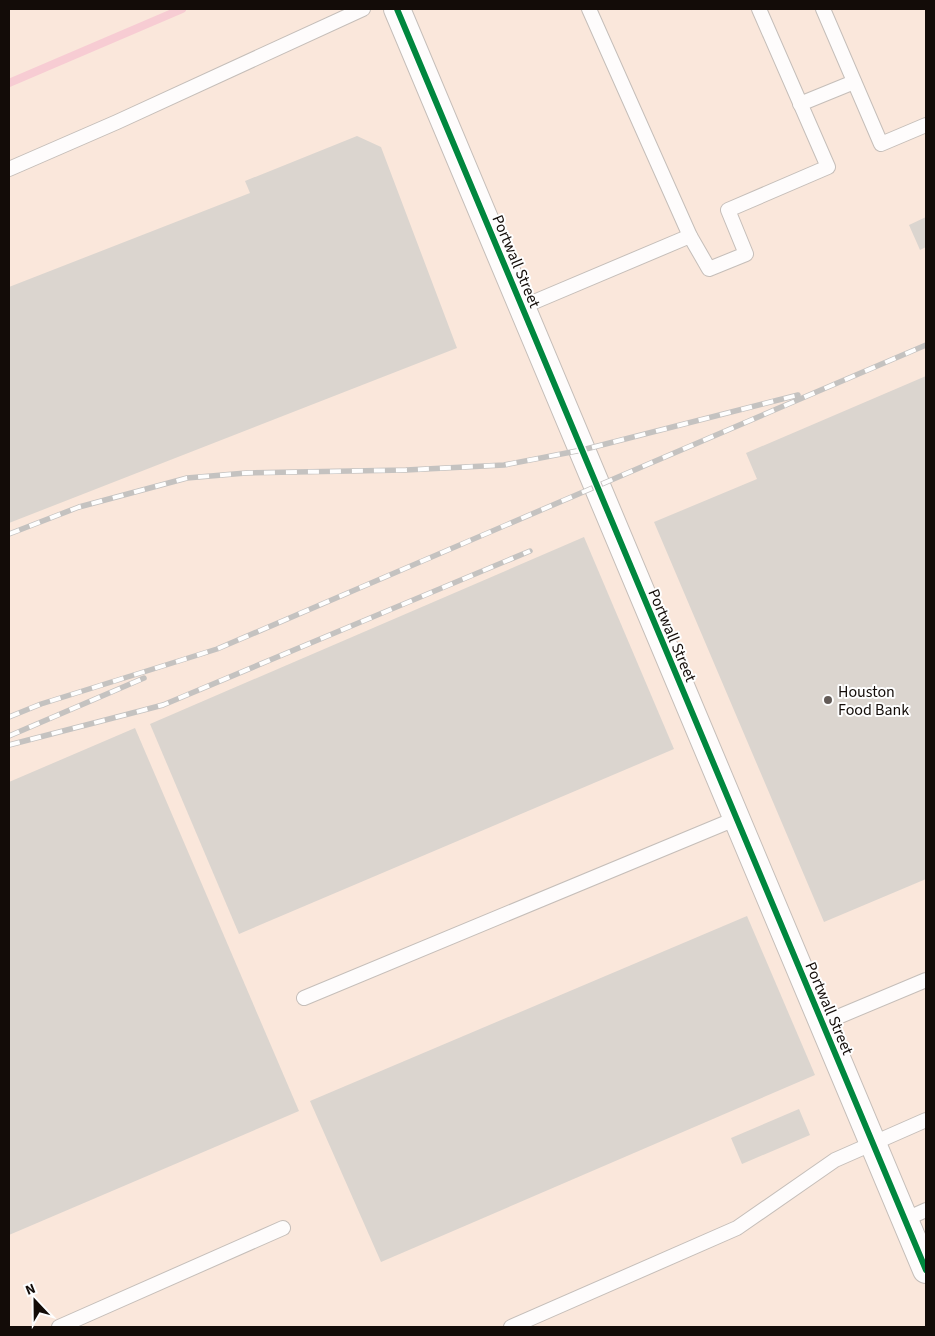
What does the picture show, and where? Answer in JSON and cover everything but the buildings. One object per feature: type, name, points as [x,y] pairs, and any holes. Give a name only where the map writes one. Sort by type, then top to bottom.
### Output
[{"type":"street","name":"Portwall Street","points":[[396,9],[872,1143],[915,1215],[926,1270]]},
{"type":"lane","points":[[9,169],[118,122],[363,9]]},
{"type":"lane","points":[[589,9],[690,236],[709,269],[746,254],[728,210],[828,166],[758,9]]},
{"type":"lane","points":[[823,9],[881,144],[926,125]]},
{"type":"lane","points":[[800,104],[854,82]]},
{"type":"lane","points":[[522,307],[690,236]]},
{"type":"lane","points":[[304,998],[735,819]]},
{"type":"lane","points":[[821,1024],[926,980]]},
{"type":"lane","points":[[511,1327],[737,1228],[835,1160],[926,1120]]},
{"type":"lane","points":[[59,1327],[283,1228]]},
{"type":"shaded area","points":[[9,9],[926,9],[926,1327],[9,1327]]},
{"type":"waterway","points":[[9,83],[182,9]]},
{"type":"railway","points":[[9,717],[41,704],[217,649],[926,345]]},
{"type":"railway","points":[[9,534],[79,507],[187,478],[246,473],[406,470],[504,465],[582,450],[798,395]]},
{"type":"railway","points":[[9,745],[163,705],[530,551]]},
{"type":"railway","points":[[9,736],[144,678]]},
{"type":"cycle path","points":[[397,9],[926,1270]]},
{"type":"place","name":"Houston Food Bank","points":[[828,700]]}]
